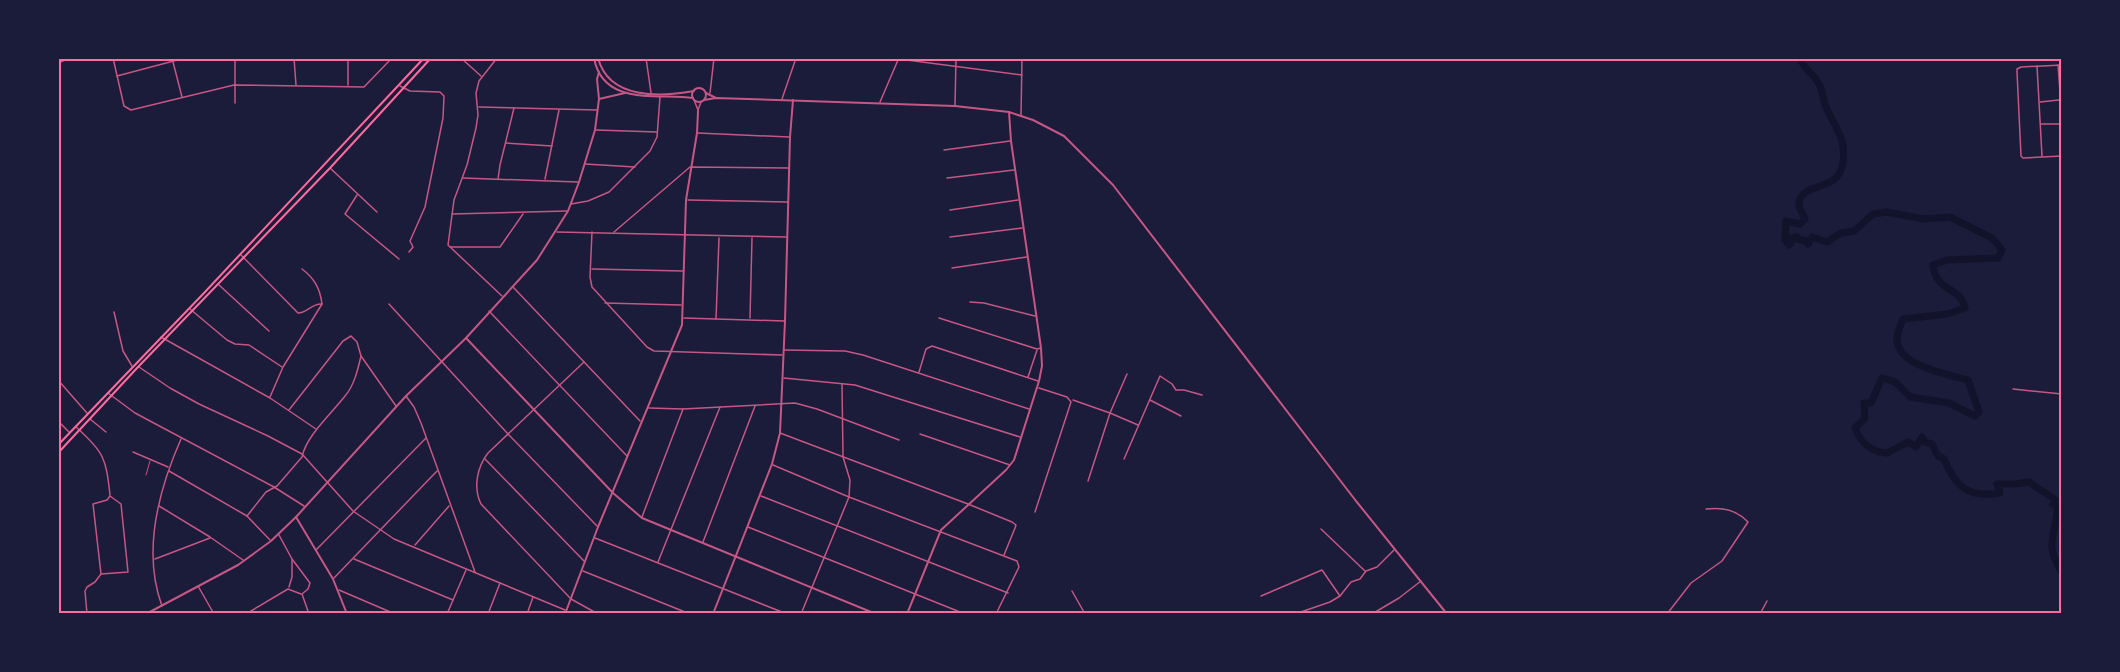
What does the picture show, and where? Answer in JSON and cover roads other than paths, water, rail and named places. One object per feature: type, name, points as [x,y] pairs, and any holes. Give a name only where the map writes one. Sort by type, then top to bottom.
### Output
[{"type":"main road","points":[[190,310],[330,168],[424,58]]},
{"type":"main road","points":[[58,453],[163,338],[430,58]]},
{"type":"main road","points":[[58,445],[132,366],[163,338]]},
{"type":"street","points":[[113,58],[126,109],[131,110],[234,85],[364,87],[392,58]]},
{"type":"street","points":[[117,76],[185,58]]},
{"type":"street","points":[[235,58],[235,103]]},
{"type":"street","points":[[294,58],[296,85]]},
{"type":"street","points":[[348,58],[348,86]]},
{"type":"street","points":[[461,58],[481,77]]},
{"type":"street","points":[[449,246],[454,200],[467,165],[476,128],[478,107],[476,93],[481,77],[497,58]]},
{"type":"street","points":[[596,58],[599,72],[607,82],[626,93],[639,96],[679,96],[703,101],[716,98],[955,106],[1009,112],[1049,127],[1064,136],[1113,185],[1305,435],[1448,614]]},
{"type":"street","points":[[596,58],[607,76],[617,86],[631,92],[680,93],[702,89],[716,98]]},
{"type":"street","points":[[646,58],[651,93]]},
{"type":"street","points":[[710,95],[714,58]]},
{"type":"street","points":[[782,100],[796,58]]},
{"type":"street","points":[[871,58],[899,59],[1022,75]]},
{"type":"street","points":[[955,106],[956,58]]},
{"type":"street","points":[[1021,116],[1022,58]]},
{"type":"street","points":[[58,63],[66,59]]},
{"type":"street","points":[[879,103],[899,59]]},
{"type":"street","points":[[172,60],[182,97]]},
{"type":"street","points":[[2061,117],[2060,65],[2017,69],[2020,151],[2023,158],[2061,156]]},
{"type":"street","points":[[2037,66],[2042,157]]},
{"type":"street","points":[[146,614],[244,561],[271,541],[296,518],[304,506],[396,406],[466,338],[538,258],[557,232],[568,211],[585,164],[595,130],[599,99],[597,79],[599,72]]},
{"type":"street","points":[[401,87],[410,91],[440,92],[444,96],[443,118],[430,185],[425,207],[410,242],[413,247],[409,252]]},
{"type":"street","points":[[138,366],[199,404],[303,454],[353,511],[394,539],[566,612],[598,527],[681,325],[686,200],[697,133],[698,111],[694,91]]},
{"type":"street","points":[[599,99],[626,93]]},
{"type":"street","points":[[698,111],[706,93]]},
{"type":"street","points":[[571,204],[588,201],[609,192],[655,144],[660,97]]},
{"type":"street","points":[[713,614],[772,464],[780,433],[793,100]]},
{"type":"street","points":[[2039,102],[2060,100]]},
{"type":"street","points":[[478,107],[598,110]]},
{"type":"street","points":[[498,180],[514,108]]},
{"type":"street","points":[[544,180],[559,109]]},
{"type":"street","points":[[907,614],[941,530],[1011,466],[1039,381],[1042,366],[1041,348],[1011,141],[1009,112]]},
{"type":"street","points":[[2041,124],[2061,124]]},
{"type":"street","points":[[595,130],[658,132]]},
{"type":"street","points":[[697,133],[790,137]]},
{"type":"street","points":[[944,150],[1011,141]]},
{"type":"street","points":[[506,143],[552,146]]},
{"type":"street","points":[[585,164],[635,167]]},
{"type":"street","points":[[614,232],[690,167],[790,168]]},
{"type":"street","points":[[330,168],[377,212]]},
{"type":"street","points":[[947,178],[1015,170]]},
{"type":"street","points":[[461,178],[579,182]]},
{"type":"street","points":[[357,195],[345,214],[399,259]]},
{"type":"street","points":[[686,200],[789,202]]},
{"type":"street","points":[[950,210],[1019,200]]},
{"type":"street","points":[[452,214],[568,211]]},
{"type":"street","points":[[449,246],[500,247],[524,213]]},
{"type":"street","points":[[950,237],[1023,228]]},
{"type":"street","points":[[557,232],[788,237]]},
{"type":"street","points":[[592,232],[591,284],[605,303],[647,347],[654,351],[670,353],[783,355]]},
{"type":"street","points":[[716,319],[719,237]]},
{"type":"street","points":[[750,319],[752,237]]},
{"type":"street","points":[[449,246],[502,297]]},
{"type":"street","points":[[242,256],[298,313],[303,313],[315,304],[322,304]]},
{"type":"street","points":[[952,268],[1028,256]]},
{"type":"street","points":[[270,398],[283,367],[322,304],[315,281],[302,269]]},
{"type":"street","points":[[591,269],[684,271]]},
{"type":"street","points":[[218,284],[269,331]]},
{"type":"street","points":[[512,286],[641,421]]},
{"type":"street","points":[[970,302],[984,303],[1036,316]]},
{"type":"street","points":[[605,303],[682,305]]},
{"type":"street","points":[[389,304],[508,434],[598,527]]},
{"type":"street","points":[[190,310],[227,340],[235,344],[249,345],[283,367]]},
{"type":"street","points":[[489,311],[628,457]]},
{"type":"street","points":[[114,312],[124,355],[132,366]]},
{"type":"street","points":[[682,318],[785,321]]},
{"type":"street","points":[[939,318],[1037,349],[1041,348]]},
{"type":"street","points":[[289,410],[346,338],[351,336],[357,342],[361,356],[396,406]]},
{"type":"street","points":[[163,338],[270,398],[317,430]]},
{"type":"street","points":[[466,338],[613,493],[642,518],[876,614]]},
{"type":"street","points":[[919,373],[928,347],[1039,381]]},
{"type":"street","points":[[1028,377],[1037,349]]},
{"type":"street","points":[[783,350],[853,352],[1030,409]]},
{"type":"street","points":[[247,516],[266,492],[279,485],[303,454],[317,430],[346,395],[361,356]]},
{"type":"street","points":[[584,362],[484,458],[477,496],[481,504],[571,599],[598,614]]},
{"type":"street","points":[[1088,480],[1110,413],[1128,374]]},
{"type":"street","points":[[1124,459],[1160,376],[1172,384],[1176,390],[1202,395]]},
{"type":"street","points":[[782,377],[855,385],[1021,437]]},
{"type":"street","points":[[58,380],[87,414]]},
{"type":"street","points":[[801,614],[849,497],[850,480],[843,457],[842,383]]},
{"type":"street","points":[[58,387],[62,385]]},
{"type":"street","points":[[1036,388],[1110,413],[1139,426]]},
{"type":"street","points":[[2013,389],[2061,394]]},
{"type":"street","points":[[107,393],[135,413],[274,487],[304,506]]},
{"type":"street","points":[[406,396],[419,416],[475,573]]},
{"type":"street","points":[[1035,512],[1071,400]]},
{"type":"street","points":[[1150,400],[1181,416]]},
{"type":"street","points":[[648,408],[683,409],[780,403],[804,405],[899,440]]},
{"type":"street","points":[[703,543],[755,406]]},
{"type":"street","points":[[658,562],[720,407]]},
{"type":"street","points":[[642,518],[683,409]]},
{"type":"street","points":[[90,419],[106,432]]},
{"type":"street","points":[[58,421],[69,433]]},
{"type":"street","points":[[75,426],[100,450],[108,471],[110,496],[107,500],[93,504],[101,574]]},
{"type":"street","points":[[780,433],[968,504],[1016,525],[1003,556]]},
{"type":"street","points":[[920,434],[1011,466]]},
{"type":"street","points":[[315,551],[427,437]]},
{"type":"street","points":[[162,606],[154,583],[158,506],[168,469],[182,438]]},
{"type":"street","points":[[134,452],[168,469],[247,516],[271,541]]},
{"type":"street","points":[[484,458],[585,561]]},
{"type":"street","points":[[772,464],[849,497],[941,530],[1019,563],[1008,593],[996,614]]},
{"type":"street","points":[[333,579],[438,471]]},
{"type":"street","points":[[760,495],[1008,593]]},
{"type":"street","points":[[87,614],[85,591],[101,574],[128,572],[121,504],[110,496]]},
{"type":"street","points":[[158,506],[210,537],[244,561]]},
{"type":"street","points":[[413,547],[450,506]]},
{"type":"street","points":[[1667,614],[1691,583],[1722,561],[1748,523],[1742,516],[1728,509],[1706,509]]},
{"type":"street","points":[[296,518],[339,590],[347,614]]},
{"type":"street","points":[[748,527],[965,614]]},
{"type":"street","points":[[1321,529],[1366,571]]},
{"type":"street","points":[[278,534],[292,559],[310,583],[308,589],[302,594]]},
{"type":"street","points":[[154,559],[210,537]]},
{"type":"street","points":[[594,537],[787,614]]},
{"type":"street","points":[[1295,614],[1330,602],[1340,596],[1351,582],[1360,579],[1366,571],[1377,567],[1395,549]]},
{"type":"street","points":[[353,558],[453,600]]},
{"type":"street","points":[[246,614],[288,589],[292,559]]},
{"type":"street","points":[[447,614],[466,569]]},
{"type":"street","points":[[1261,596],[1322,570],[1340,596]]},
{"type":"street","points":[[582,571],[690,614]]},
{"type":"street","points":[[1372,614],[1399,598],[1421,581]]},
{"type":"street","points":[[489,614],[500,583]]},
{"type":"street","points":[[197,586],[214,614]]},
{"type":"street","points":[[288,589],[302,594]]},
{"type":"street","points":[[339,590],[395,614]]},
{"type":"street","points":[[1072,591],[1085,614]]},
{"type":"street","points":[[302,594],[309,614]]},
{"type":"street","points":[[527,614],[533,597]]},
{"type":"street","points":[[1760,614],[1767,601]]},
{"type":"lane","points":[[146,475],[150,459]]},
{"type":"waterway","points":[[1800,58],[1820,87],[1826,107],[1842,141],[1843,162],[1840,173],[1833,180],[1803,195],[1799,204],[1805,219],[1800,224],[1786,221],[1785,240],[1789,245],[1791,238],[1797,237],[1808,244],[1812,237],[1827,242],[1841,233],[1854,231],[1873,214],[1886,212],[1924,219],[1950,217],[1992,238],[2002,250],[1998,258],[1947,260],[1933,265],[1939,280],[1959,296],[1965,308],[1947,314],[1903,319],[1897,337],[1904,355],[1913,362],[1968,380],[1979,412],[1975,416],[1949,403],[1910,397],[1895,382],[1882,378],[1871,403],[1864,403],[1865,418],[1855,428],[1857,433],[1871,449],[1887,453],[1908,442],[1916,447],[1922,437],[1925,442],[1932,444],[1938,456],[1944,459],[1959,484],[1972,492],[2000,493],[1997,484],[2030,482],[2052,497],[2055,500],[2053,504],[2058,506],[2052,547],[2054,558],[2062,572]]}]
